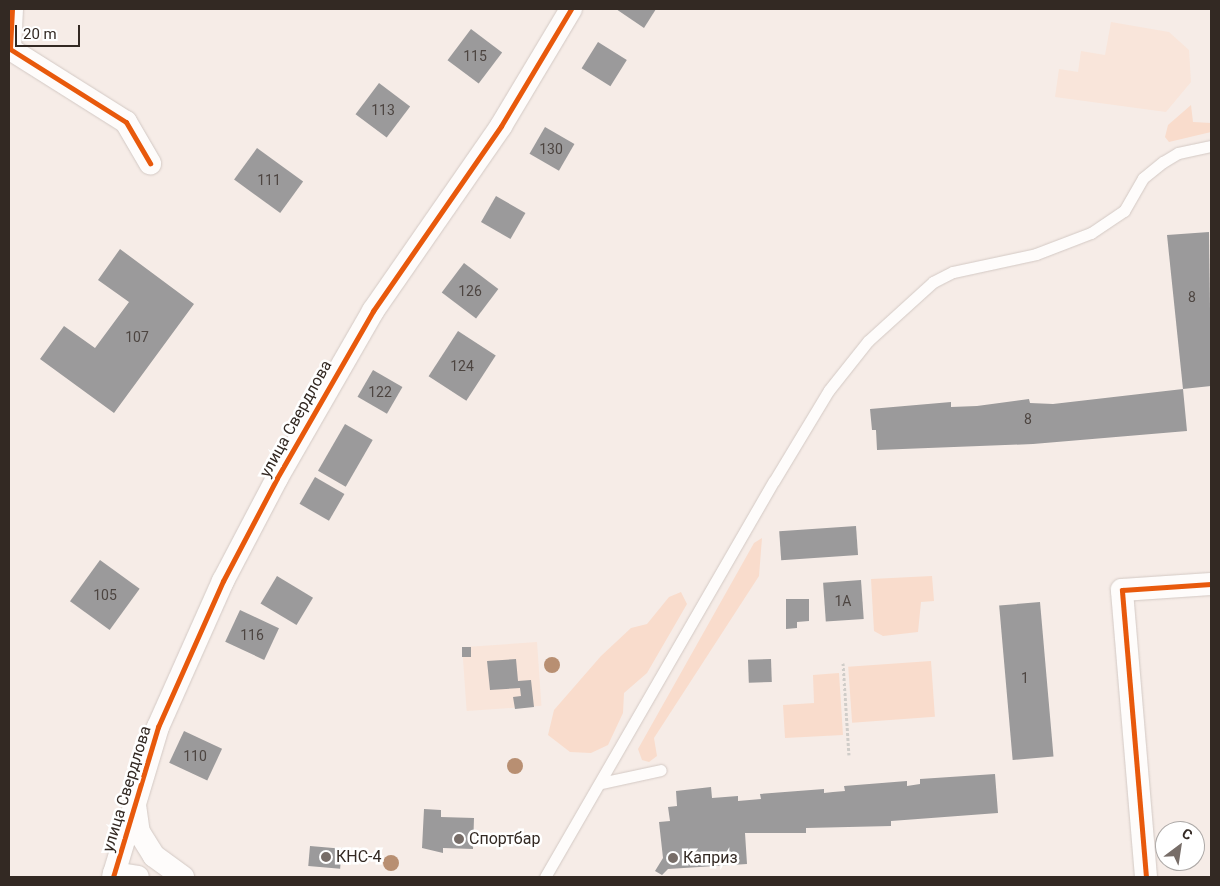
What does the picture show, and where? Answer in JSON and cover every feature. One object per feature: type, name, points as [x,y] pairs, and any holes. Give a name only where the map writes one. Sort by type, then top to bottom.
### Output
[{"type":"street","points":[[12,9],[10,49],[126,122],[150,163]]},
{"type":"street","name":"улица Свердлова","points":[[114,875],[158,727],[223,581],[276,478],[373,310],[501,126],[571,9]]},
{"type":"street","points":[[1146,877],[1122,590],[1211,584]]},
{"type":"street","points":[[135,802],[139,832],[154,856],[183,877]]},
{"type":"street","points":[[114,875],[138,877]]},
{"type":"lane","points":[[545,877],[829,390],[890,318],[914,295],[953,272],[1036,254],[1091,233],[1124,211],[1143,178],[1162,162],[1178,153],[1211,146]]},
{"type":"lane","points":[[601,783],[661,770]]},
{"type":"path","points":[[843,663],[849,755]]},
{"type":"shaded area","points":[[1111,22],[1169,32],[1189,50],[1191,82],[1166,112],[1055,97],[1059,69],[1078,72],[1081,51],[1105,55]]},
{"type":"shaded area","points":[[1191,105],[1193,122],[1211,123],[1211,132],[1169,142],[1165,137],[1168,125]]},
{"type":"shaded area","points":[[762,538],[759,576],[654,738],[657,756],[649,762],[642,760],[638,749],[754,543]]},
{"type":"shaded area","points":[[932,576],[934,601],[921,602],[918,632],[883,636],[874,631],[871,579]]},
{"type":"shaded area","points":[[681,592],[687,604],[647,673],[624,693],[623,713],[608,745],[591,753],[570,752],[548,735],[554,710],[601,656],[631,628],[647,624],[669,597]]},
{"type":"shaded area","points":[[537,642],[541,706],[467,711],[462,647]]},
{"type":"shaded area","points":[[931,661],[935,717],[852,723],[848,667]]},
{"type":"shaded area","points":[[839,673],[843,735],[785,738],[783,705],[814,703],[813,675]]},
{"type":"building","points":[[616,9],[656,9],[644,28]]},
{"type":"building","points":[[471,29],[502,52],[479,84],[448,60]]},
{"type":"building","points":[[598,42],[627,60],[610,86],[582,68]]},
{"type":"building","points":[[379,83],[410,106],[387,138],[356,114]]},
{"type":"building","points":[[545,127],[574,144],[559,171],[530,154]]},
{"type":"building","points":[[257,148],[303,182],[280,213],[234,180]]},
{"type":"building","points":[[496,196],[525,213],[510,239],[481,222]]},
{"type":"building","points":[[1209,232],[1211,386],[1183,389],[1167,235]]},
{"type":"building","points":[[120,249],[194,304],[114,413],[40,359],[64,326],[95,348],[129,302],[98,280]]},
{"type":"building","points":[[464,263],[498,289],[476,318],[442,293]]},
{"type":"building","points":[[458,331],[496,356],[466,401],[429,376]]},
{"type":"building","points":[[373,370],[402,387],[387,414],[358,397]]},
{"type":"building","points":[[1183,389],[1187,431],[1033,444],[877,450],[876,430],[872,430],[870,409],[951,402],[951,407],[977,406],[1029,399],[1030,403],[1053,404]]},
{"type":"building","points":[[345,424],[373,440],[346,487],[318,471]]},
{"type":"building","points":[[315,477],[344,494],[329,521],[300,504]]},
{"type":"building","points":[[856,526],[858,555],[781,560],[779,531]]},
{"type":"building","points":[[100,560],[140,589],[110,630],[70,601]]},
{"type":"building","points":[[277,576],[313,598],[297,625],[261,603]]},
{"type":"building","points":[[861,580],[864,619],[826,622],[823,583]]},
{"type":"building","points":[[786,599],[809,599],[809,621],[797,622],[797,628],[786,629]]},
{"type":"building","points":[[1040,602],[1054,756],[1013,760],[999,606]]},
{"type":"building","points":[[240,610],[279,628],[264,660],[225,642]]},
{"type":"building","points":[[462,647],[471,647],[471,657],[462,657]]},
{"type":"building","points":[[516,659],[518,681],[531,680],[534,707],[515,709],[513,697],[521,696],[520,688],[490,690],[487,661]]},
{"type":"building","points":[[771,659],[772,682],[749,683],[748,660]]},
{"type":"building","points":[[184,731],[222,749],[207,780],[169,763]]},
{"type":"building","points":[[995,774],[998,813],[891,821],[891,826],[806,828],[806,833],[745,833],[747,864],[668,869],[662,875],[655,871],[663,858],[659,822],[670,821],[668,807],[677,806],[676,791],[711,787],[712,798],[738,796],[738,801],[761,799],[760,794],[824,789],[824,793],[845,791],[844,786],[907,781],[907,786],[920,784],[920,779]]},
{"type":"building","points":[[424,809],[441,810],[441,817],[474,818],[473,849],[443,848],[443,853],[422,848]]},
{"type":"building","name":"КНС-4","points":[[310,846],[342,849],[340,869],[308,866]]},
{"type":"cycle path","points":[[12,9],[10,49],[126,122],[150,163]]},
{"type":"cycle path","points":[[113,877],[158,727],[223,581],[277,478],[373,311],[501,126],[571,9]]},
{"type":"cycle path","points":[[1146,877],[1122,590],[1211,584]]},
{"type":"place","name":"Спортбар","points":[[459,839]]},
{"type":"place","name":"КНС-4","points":[[326,857]]},
{"type":"place","name":"Каприз","points":[[673,858]]}]
